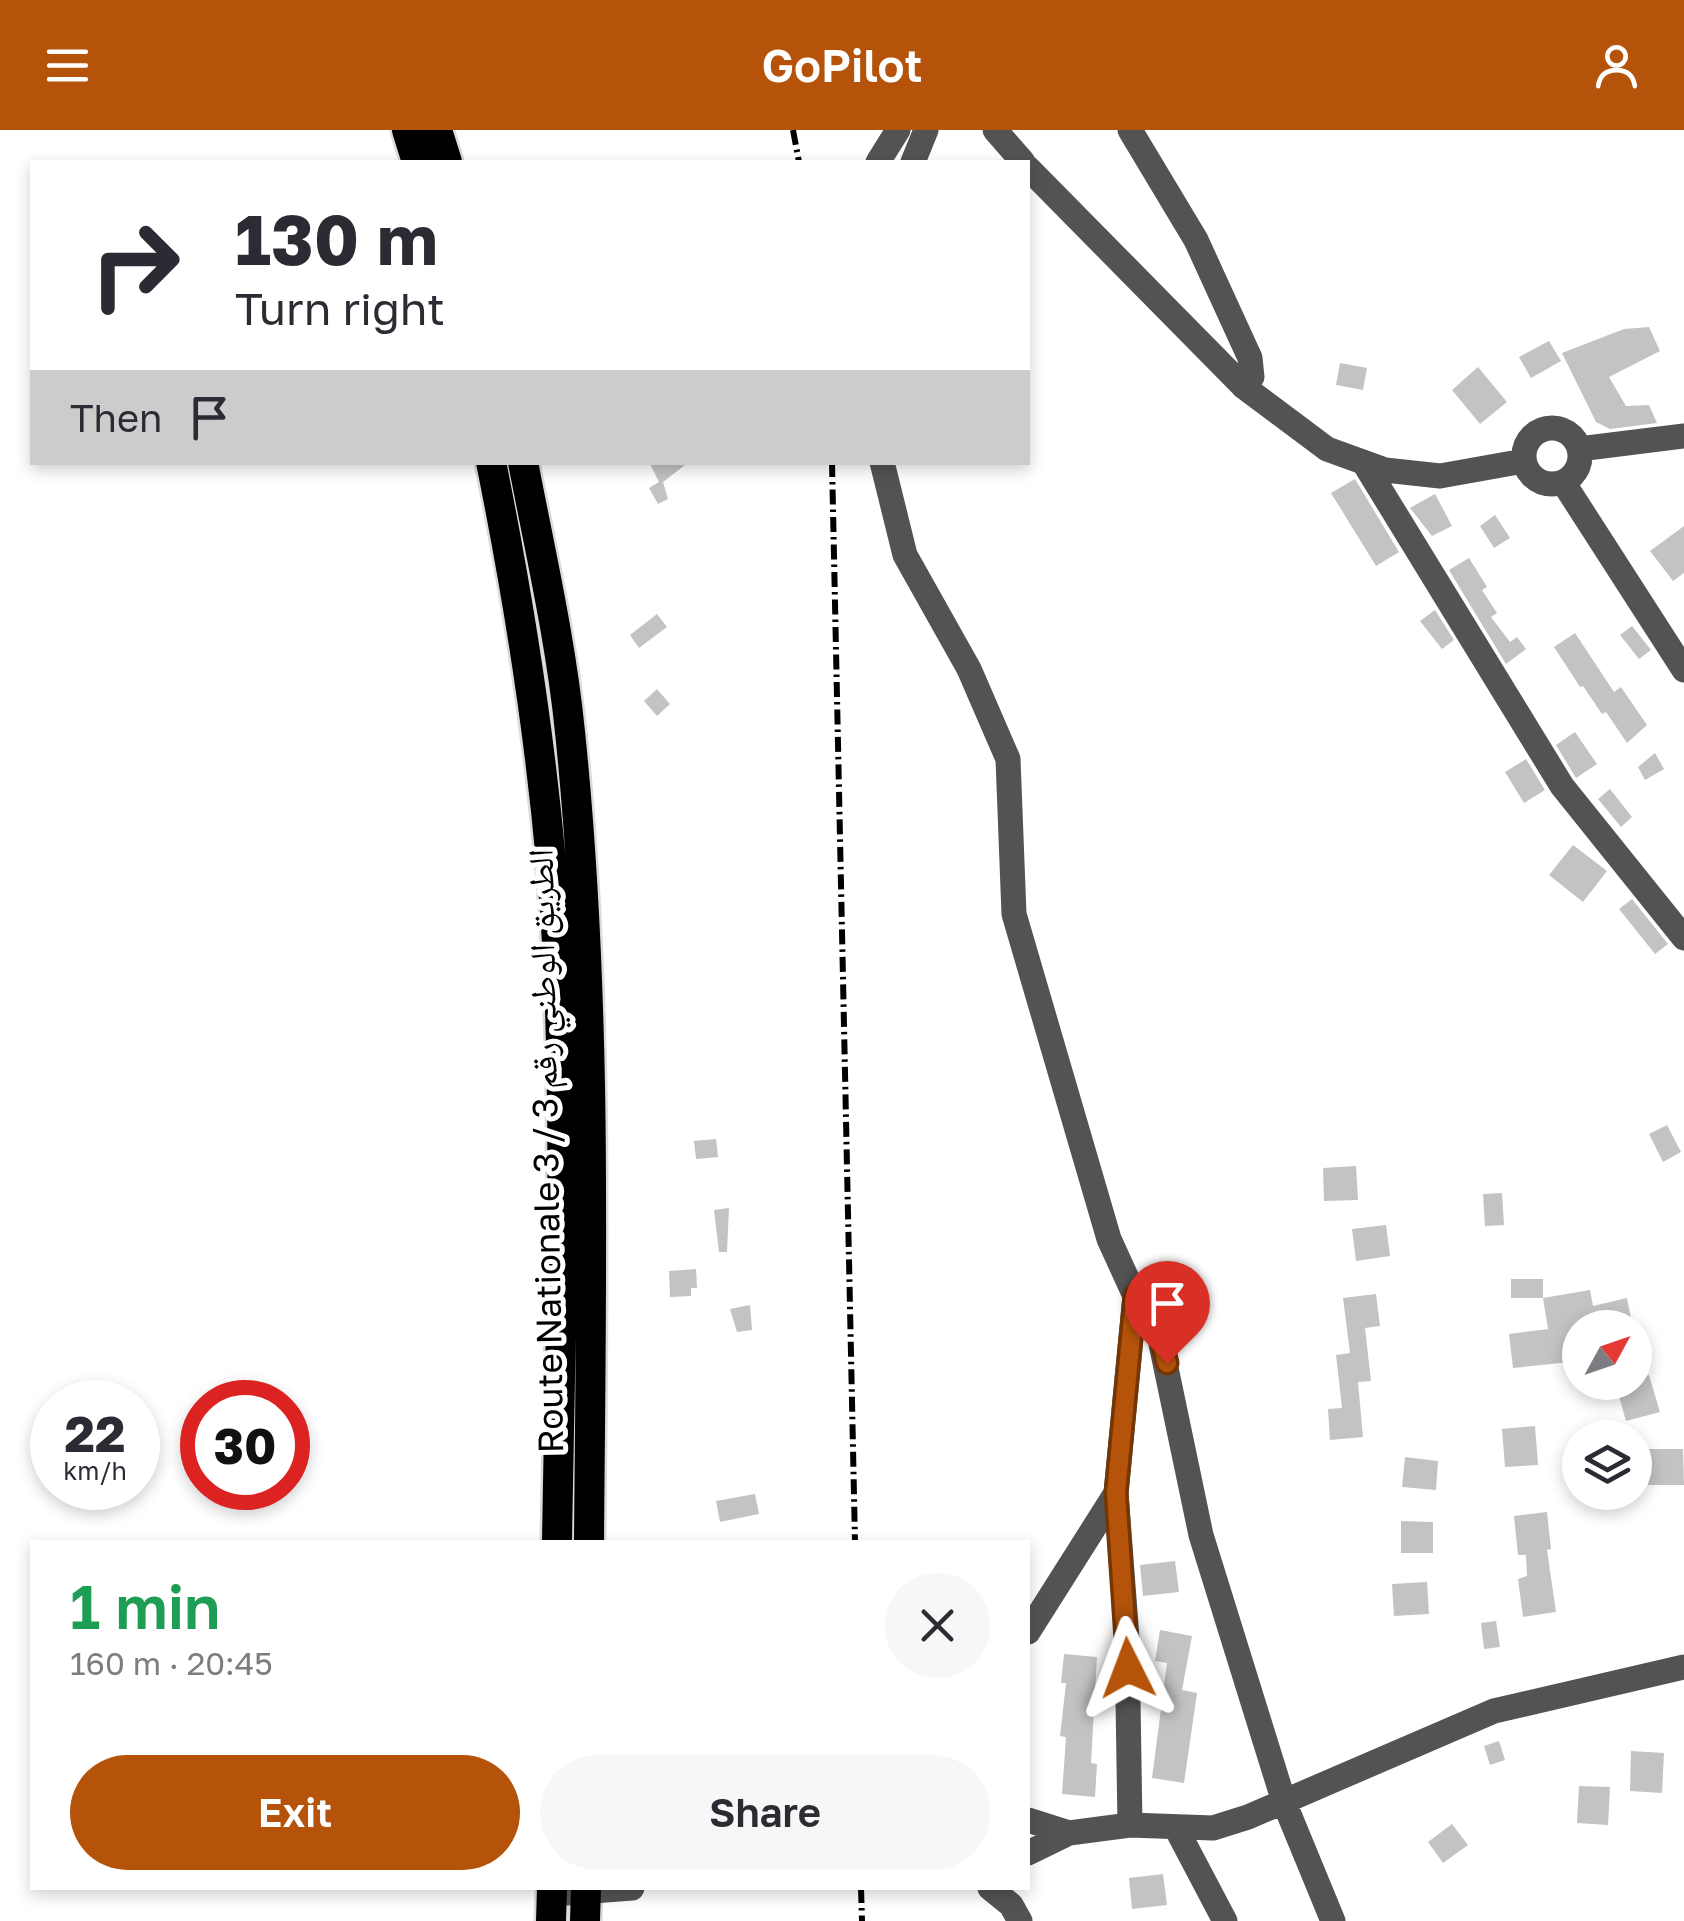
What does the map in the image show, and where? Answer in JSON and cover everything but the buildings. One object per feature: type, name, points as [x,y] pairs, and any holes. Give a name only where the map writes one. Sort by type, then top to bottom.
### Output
[{"type":"highway","points":[[407,130],[416,160]]},
{"type":"highway","points":[[437,130],[446,160]]},
{"type":"highway","name":"Route Nationale 3 / الطريق الوطني رقم 3","points":[[492,465],[524,631],[558,956],[563,1166],[557,1540]]},
{"type":"highway","name":"Route Nationale 3 / الطريق الوطني رقم 3","points":[[524,465],[570,728],[587,944],[592,1188],[589,1540]]},
{"type":"street","points":[[879,160],[898,130]]},
{"type":"street","points":[[914,160],[926,130]]},
{"type":"street","points":[[994,130],[1020,160]]},
{"type":"street","points":[[1130,130],[1196,240],[1250,358],[1252,377],[1244,388]]},
{"type":"street","points":[[1030,170],[1244,388],[1327,449],[1385,470],[1440,476],[1524,461]]},
{"type":"street","points":[[1546,428],[1560,429],[1572,436],[1579,449],[1579,462],[1563,482],[1550,484],[1538,480],[1524,461],[1525,446],[1533,435],[1546,428]]},
{"type":"street","points":[[1579,449],[1684,436]]},
{"type":"street","points":[[1364,462],[1562,786],[1684,938]]},
{"type":"street","points":[[883,465],[905,555],[969,669],[1008,759],[1014,914],[1109,1239],[1135,1296],[1156,1320],[1201,1534],[1284,1802],[1333,1921]]},
{"type":"street","points":[[1563,482],[1684,670]]},
{"type":"street","points":[[1130,1824],[1128,1638],[1116,1493],[1135,1296]]},
{"type":"street","points":[[1030,1629],[1116,1493]]},
{"type":"street","points":[[1030,1852],[1069,1833],[1130,1824],[1213,1828],[1284,1802],[1494,1711],[1684,1667]]},
{"type":"street","points":[[1030,1821],[1069,1833]]},
{"type":"street","points":[[1176,1828],[1225,1921]]},
{"type":"street","points":[[551,1901],[586,1900],[624,1890]]},
{"type":"street","points":[[992,1890],[1011,1905],[1020,1921]]},
{"type":"railway","points":[[793,130],[799,160]]},
{"type":"railway","points":[[832,465],[855,1540]]},
{"type":"railway","points":[[861,1890],[862,1921]]},
{"type":"route","points":[[1128,1668],[1116,1493],[1135,1296],[1156,1320],[1167,1363]]}]
